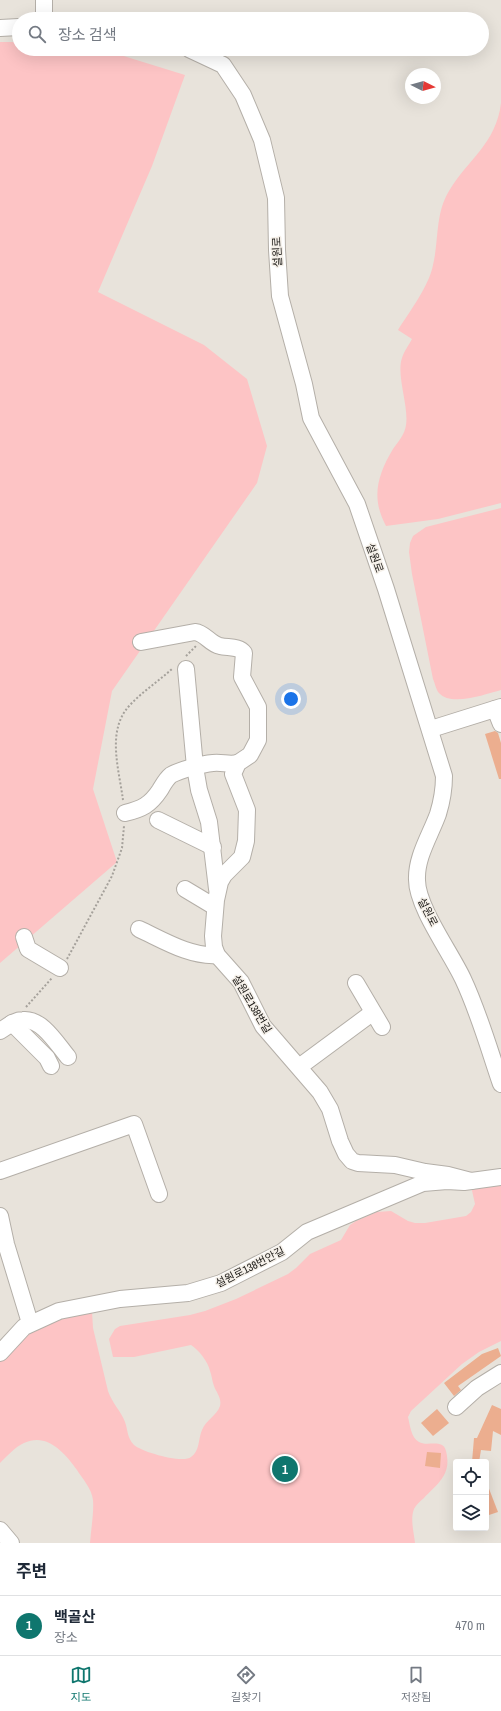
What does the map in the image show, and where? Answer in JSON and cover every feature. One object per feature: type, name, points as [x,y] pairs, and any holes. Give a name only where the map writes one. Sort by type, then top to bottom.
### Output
[{"type":"street","points":[[44,0],[44,12]]},
{"type":"street","points":[[0,28],[12,27]]},
{"type":"street","name":"설원로","points":[[203,56],[222,65],[243,95],[262,140],[276,198],[280,296],[304,384],[311,418],[357,504],[431,729],[444,776],[444,791],[438,815],[426,841],[418,866],[417,890],[424,907],[463,977],[472,998],[501,1084]]},
{"type":"street","points":[[125,814],[141,809],[147,805],[165,781],[172,775],[195,767],[213,763],[229,765],[238,763],[250,755],[258,740],[258,707],[243,680],[241,672],[244,657],[242,651],[237,648],[218,646],[199,632],[141,642]]},
{"type":"street","points":[[182,664],[195,767],[199,790],[209,822],[213,847],[216,900]]},
{"type":"street","points":[[431,729],[498,708],[501,724]]},
{"type":"street","points":[[139,929],[194,954],[206,956],[217,955],[214,947],[213,936],[216,900],[220,882],[224,875],[242,857],[245,850],[247,810],[234,774],[238,763]]},
{"type":"street","points":[[158,820],[213,847]]},
{"type":"street","points":[[185,889],[216,900]]},
{"type":"street","points":[[24,936],[28,948],[60,968]]},
{"type":"street","name":"설원로138번길","points":[[217,955],[241,982],[263,1026],[320,1092],[330,1109],[340,1141],[346,1154],[352,1161],[358,1163],[395,1165],[471,1181]]},
{"type":"street","points":[[356,983],[372,1013],[382,1027]]},
{"type":"street","points":[[299,1068],[372,1013]]},
{"type":"street","points":[[51,1066],[47,1058],[6,1027],[22,1020],[37,1023],[43,1027],[68,1057]]},
{"type":"street","points":[[0,1171],[134,1124],[159,1194]]},
{"type":"street","name":"설원로138번안길","points":[[0,1353],[24,1327],[59,1311],[120,1298],[188,1293],[221,1283],[282,1252],[307,1232],[423,1183],[471,1181],[501,1176]]},
{"type":"street","points":[[0,1216],[6,1244],[30,1323]]},
{"type":"street","points":[[456,1407],[477,1388],[501,1373]]},
{"type":"street","points":[[0,1530],[11,1543]]},
{"type":"path","points":[[6,1027],[65,962],[112,876],[122,848],[125,814],[116,742],[117,731],[121,719],[129,706],[182,664],[206,637]]},
{"type":"shaded area","points":[[0,42],[12,42],[12,56],[124,56],[185,75],[152,166],[98,292],[204,345],[247,379],[267,446],[257,483],[112,691],[93,789],[117,862],[0,963]]},
{"type":"shaded area","points":[[501,103],[501,503],[438,519],[386,526],[381,516],[377,496],[378,487],[387,459],[401,438],[406,425],[406,409],[401,382],[401,365],[405,350],[412,339],[398,330],[428,281],[431,273],[435,256],[439,218],[441,209],[449,191],[493,130]]},
{"type":"shaded area","points":[[501,508],[501,690],[469,698],[452,699],[444,697],[438,692],[433,679],[412,574],[409,552],[410,543],[413,536],[426,527]]},
{"type":"shaded area","points":[[501,1178],[501,1341],[479,1352],[462,1364],[411,1411],[408,1417],[414,1438],[422,1443],[442,1445],[446,1451],[447,1459],[445,1472],[439,1483],[418,1503],[414,1509],[412,1522],[415,1543],[90,1543],[93,1510],[92,1496],[89,1488],[77,1470],[61,1451],[48,1442],[32,1440],[17,1447],[0,1463],[0,1359],[18,1339],[54,1319],[92,1312],[93,1328],[108,1391],[123,1418],[132,1442],[138,1448],[153,1454],[187,1459],[196,1452],[204,1426],[220,1406],[220,1398],[205,1360],[191,1345],[134,1357],[113,1357],[109,1339],[115,1329],[120,1326],[190,1315],[236,1299],[288,1274],[310,1254],[341,1240],[350,1225],[377,1212],[391,1211],[408,1221],[415,1223],[425,1223],[466,1216],[471,1212],[475,1204],[471,1186]]},
{"type":"building","points":[[495,731],[498,733],[501,743],[501,779],[499,779],[485,734]]},
{"type":"building","points":[[498,1348],[501,1356],[458,1386],[461,1390],[454,1396],[444,1383],[482,1354]]},
{"type":"building","points":[[492,1405],[501,1409],[501,1435],[493,1431],[491,1451],[481,1450],[480,1459],[472,1459],[474,1438],[477,1438]]},
{"type":"building","points":[[437,1409],[449,1423],[433,1436],[421,1423]]},
{"type":"building","points":[[427,1452],[441,1453],[440,1468],[425,1466]]},
{"type":"building","points":[[489,1489],[498,1512],[489,1515]]},
{"type":"place","name":"백골산","points":[[285,1469]]}]
